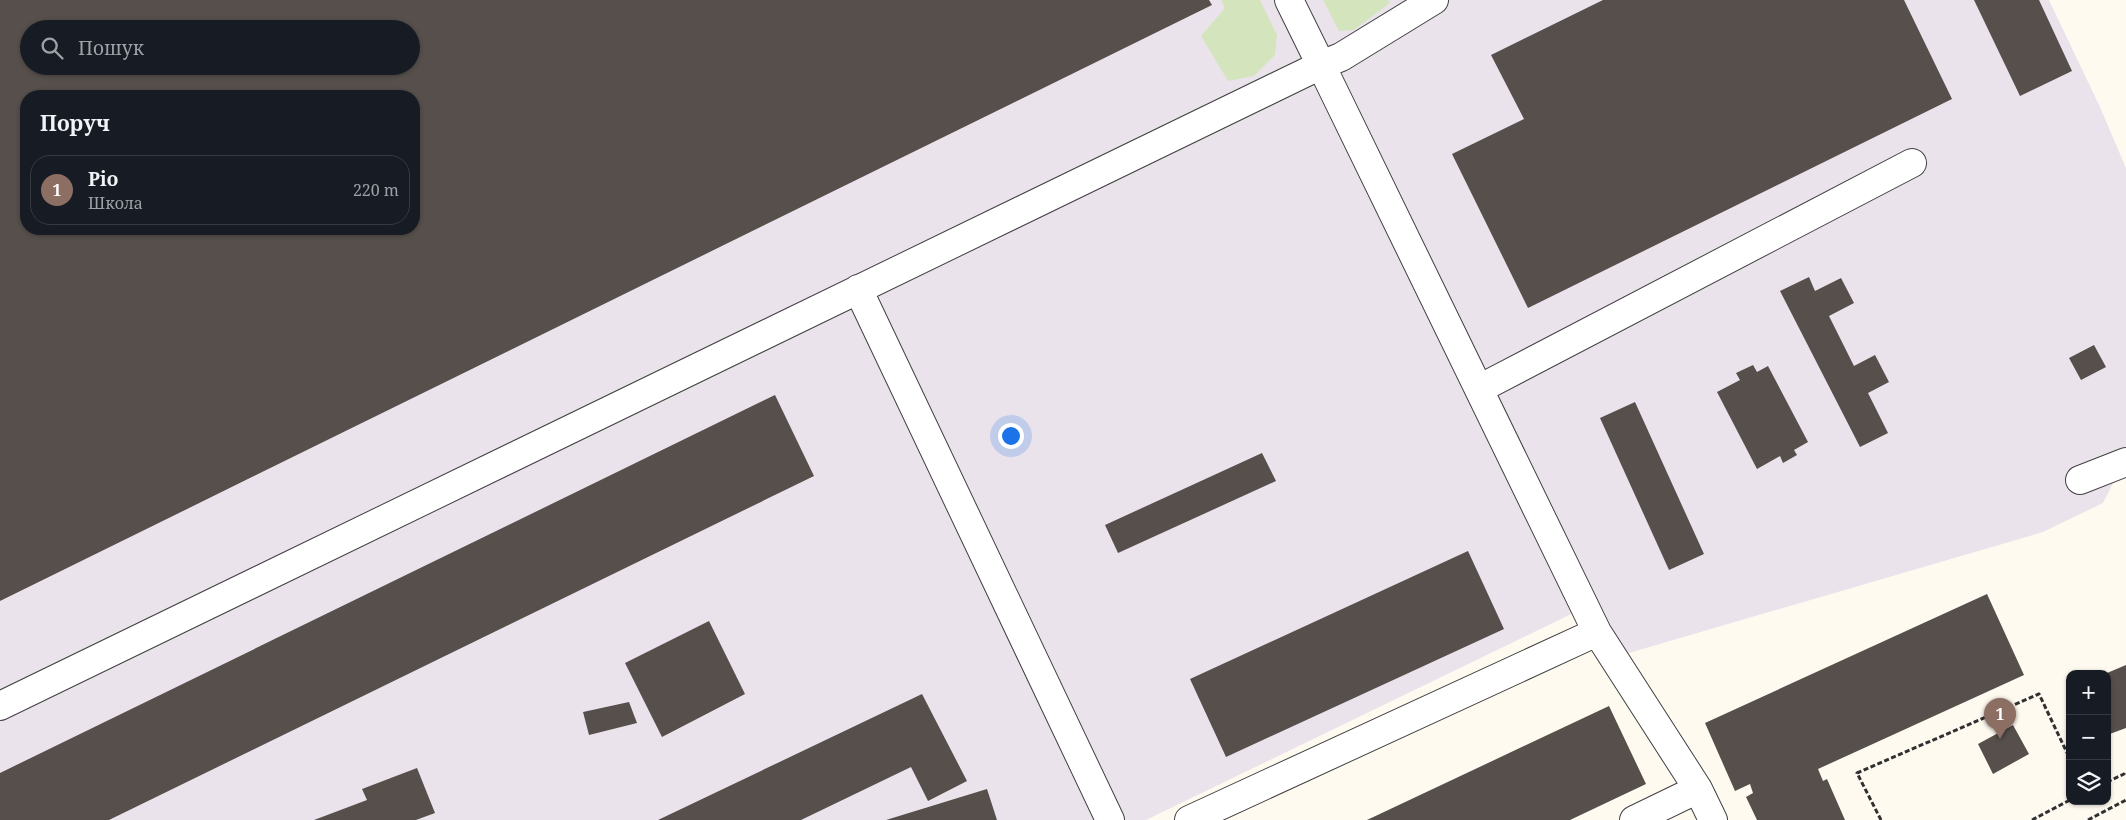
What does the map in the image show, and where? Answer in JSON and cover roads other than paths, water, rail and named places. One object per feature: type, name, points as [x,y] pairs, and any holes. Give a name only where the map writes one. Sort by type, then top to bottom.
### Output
[{"type":"lane","points":[[1289,0],[1596,632],[1698,789],[1712,820]]},
{"type":"lane","points":[[0,706],[858,289],[1341,57],[1434,0]]},
{"type":"lane","points":[[1479,389],[1912,163]]},
{"type":"lane","points":[[858,289],[1110,820]]},
{"type":"lane","points":[[2080,480],[2126,462]]},
{"type":"lane","points":[[1189,820],[1596,632]]},
{"type":"lane","points":[[1634,820],[1698,789]]},
{"type":"place","name":"Ріо","points":[[2000,739]]}]
